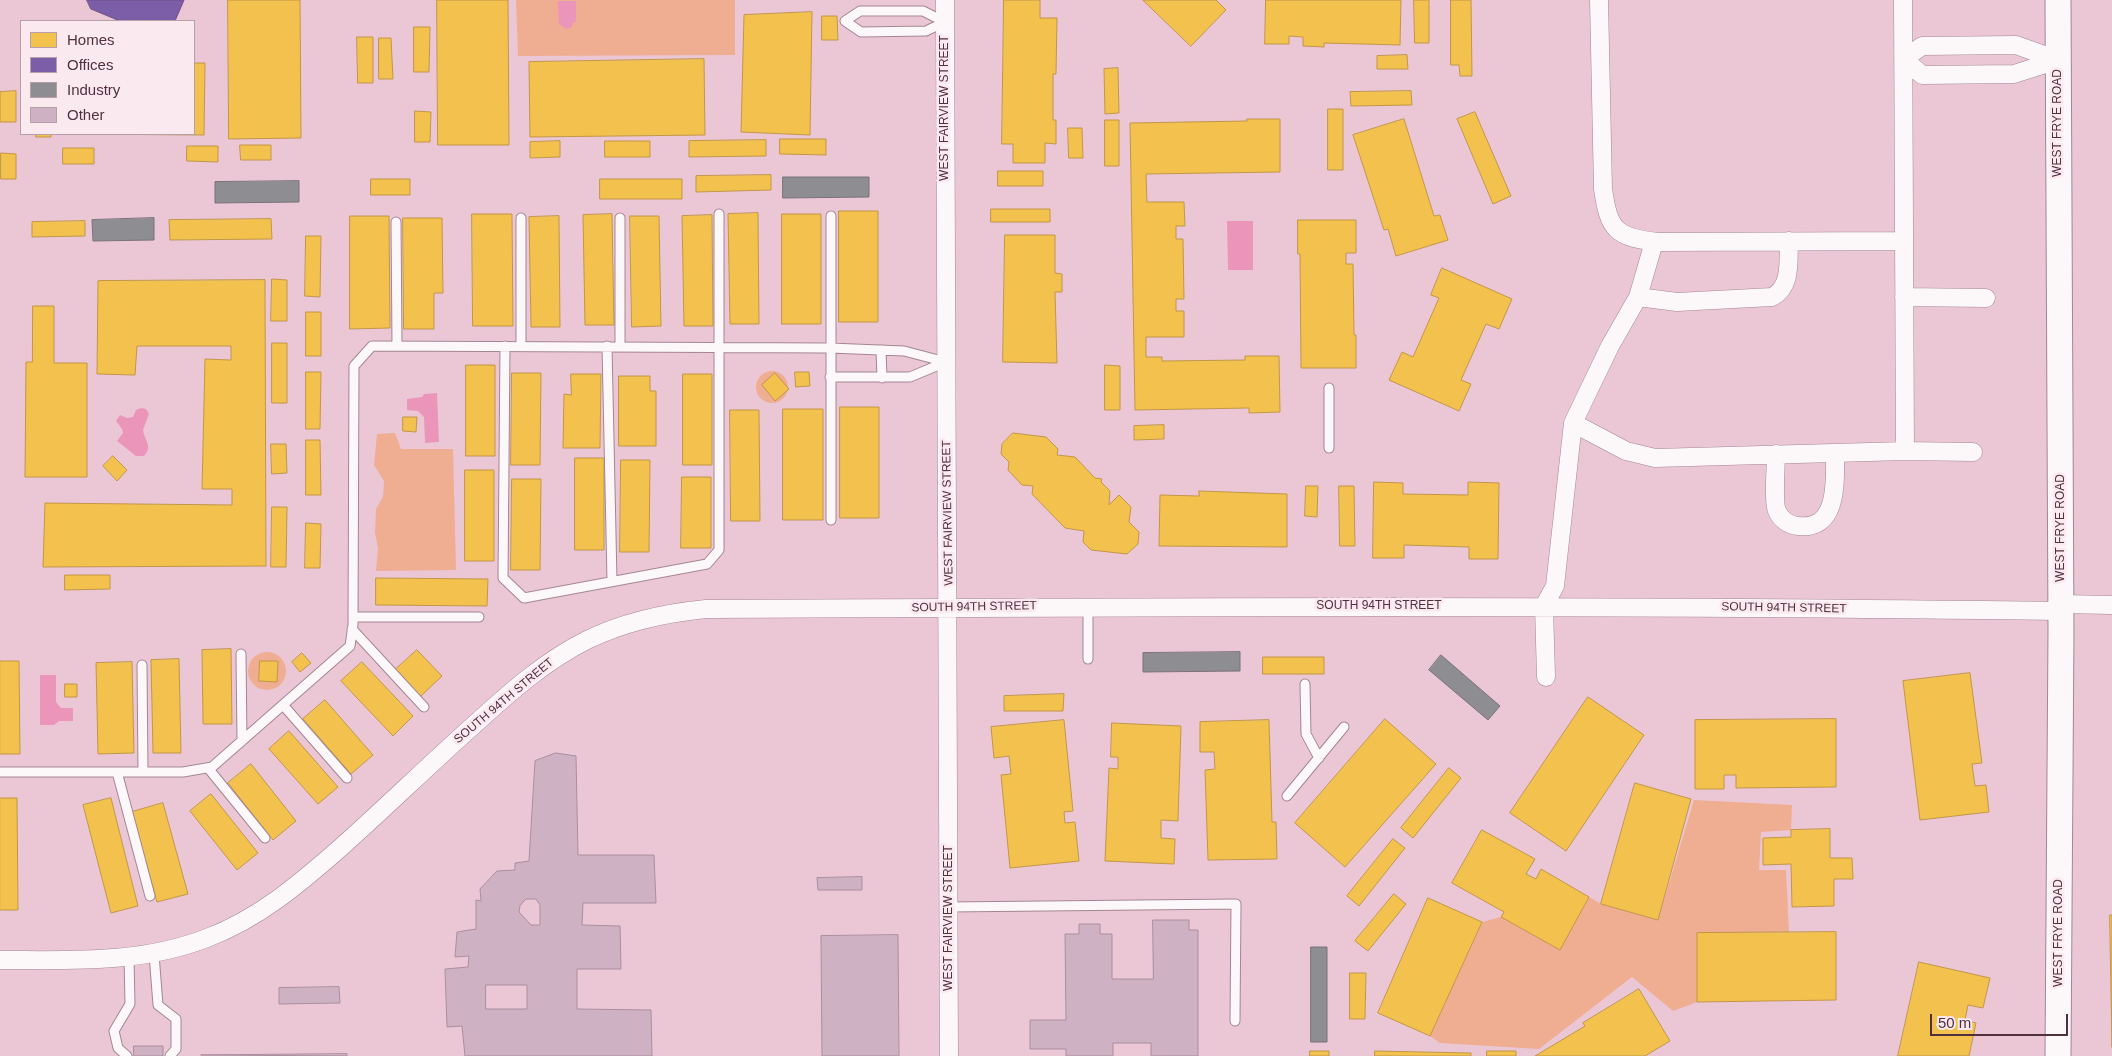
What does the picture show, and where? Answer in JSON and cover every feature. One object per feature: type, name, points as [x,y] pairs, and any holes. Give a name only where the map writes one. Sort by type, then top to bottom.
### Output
[{"type":"street","name":"WEST FAIRVIEW STREET","points":[[945,0],[949,607],[949,1056]]},
{"type":"street","points":[[1599,0],[1602,189],[1606,214],[1617,230],[1632,239],[1654,242],[1904,241]]},
{"type":"street","points":[[1903,0],[1905,452]]},
{"type":"street","name":"WEST FRYE ROAD","points":[[2058,0],[2061,608],[2058,1056]]},
{"type":"street","points":[[1904,59],[1922,46],[2016,45],[2058,60]]},
{"type":"street","points":[[1904,59],[1922,75],[2014,74],[2058,60]]},
{"type":"street","points":[[1638,297],[1677,302],[1772,297],[1780,293],[1786,284],[1789,241]]},
{"type":"street","points":[[1546,677],[1544,606],[1554,586],[1573,423],[1610,346],[1638,297],[1654,242]]},
{"type":"street","points":[[1904,297],[1986,298]]},
{"type":"street","points":[[1573,423],[1626,451],[1655,458],[1776,454],[1973,452]]},
{"type":"street","points":[[1776,454],[1777,510],[1784,522],[1799,526],[1818,523],[1827,516],[1832,504],[1835,480],[1835,453]]},
{"type":"street","name":"SOUTH 94TH STREET","points":[[0,960],[129,958],[154,954],[208,938],[238,924],[299,884],[505,697],[562,653],[589,639],[649,618],[706,609],[1088,606],[2061,608],[2112,605]]},
{"type":"lane","points":[[860,11],[923,11],[945,22],[926,31],[861,32],[846,21],[860,11]]},
{"type":"lane","points":[[505,346],[504,578],[524,598],[707,564],[719,550],[719,214]]},
{"type":"lane","points":[[831,216],[831,520]]},
{"type":"lane","points":[[521,218],[521,346]]},
{"type":"lane","points":[[620,218],[620,346]]},
{"type":"lane","points":[[396,222],[397,346]]},
{"type":"lane","points":[[0,772],[183,772],[208,768],[242,741],[350,646],[353,617],[354,366],[372,346],[719,346],[830,348],[904,351],[946,362]]},
{"type":"lane","points":[[607,346],[612,582]]},
{"type":"lane","points":[[881,350],[882,378]]},
{"type":"lane","points":[[830,377],[910,377],[946,362]]},
{"type":"lane","points":[[1329,388],[1329,448]]},
{"type":"lane","points":[[1088,606],[1088,658]]},
{"type":"lane","points":[[353,617],[479,617]]},
{"type":"lane","points":[[352,629],[424,707]]},
{"type":"lane","points":[[241,654],[242,741]]},
{"type":"lane","points":[[142,665],[143,772]]},
{"type":"lane","points":[[1305,684],[1306,734],[1319,758]]},
{"type":"lane","points":[[283,705],[348,778]]},
{"type":"lane","points":[[1287,796],[1344,727]]},
{"type":"lane","points":[[208,768],[264,838]]},
{"type":"lane","points":[[117,772],[150,896]]},
{"type":"lane","points":[[948,907],[1236,904],[1235,1021]]},
{"type":"lane","points":[[154,954],[158,1004],[176,1019],[176,1049],[170,1056]]},
{"type":"lane","points":[[127,1056],[118,1048],[114,1031],[130,1004],[129,958]]},
{"type":"shaded area","points":[[516,0],[735,0],[735,55],[518,56]]},
{"type":"shaded area","points":[[558,1],[576,1],[576,22],[573,22],[572,27],[566,29],[559,24]]},
{"type":"shaded area","points":[[1227,221],[1253,221],[1253,270],[1228,270]]},
{"type":"shaded area","points":[[772,371],[784,375],[788,387],[784,399],[772,403],[760,399],[756,387],[760,375]]},
{"type":"shaded area","points":[[437,393],[439,442],[425,443],[424,417],[418,411],[407,410],[407,399],[422,397],[424,394]]},
{"type":"shaded area","points":[[146,409],[149,414],[143,430],[148,449],[144,456],[136,456],[117,441],[123,433],[116,421],[120,415],[127,418],[133,417],[136,410]]},
{"type":"shaded area","points":[[395,433],[401,449],[453,449],[456,570],[376,571],[378,548],[375,533],[376,509],[383,497],[384,481],[374,465],[377,434]]},
{"type":"shaded area","points":[[267,652],[280,658],[286,671],[280,684],[267,690],[254,684],[248,671],[254,658]]},
{"type":"shaded area","points":[[40,675],[56,675],[56,702],[61,708],[73,708],[73,721],[59,721],[54,725],[40,725]]},
{"type":"shaded area","points":[[1694,800],[1792,805],[1791,830],[1761,832],[1759,870],[1786,870],[1789,932],[1697,933],[1697,1002],[1673,1011],[1632,977],[1539,1049],[1440,1043],[1430,1036],[1482,922],[1501,917],[1560,949],[1589,897],[1601,904],[1658,920]]},
{"type":"building: Homes","points":[[228,0],[300,0],[301,138],[229,139]]},
{"type":"building: Homes","points":[[437,0],[508,0],[509,145],[438,145]]},
{"type":"building: Homes","points":[[1004,0],[1040,0],[1040,18],[1057,18],[1056,74],[1053,74],[1053,120],[1056,120],[1056,144],[1045,143],[1045,163],[1013,163],[1013,144],[1002,144]]},
{"type":"building: Homes","points":[[1143,0],[1216,0],[1226,10],[1191,46]]},
{"type":"building: Homes","points":[[1266,0],[1401,0],[1400,45],[1324,43],[1324,47],[1303,46],[1303,37],[1289,36],[1289,44],[1265,44]]},
{"type":"building: Homes","points":[[1414,0],[1429,0],[1429,43],[1415,43]]},
{"type":"building: Homes","points":[[1451,0],[1471,0],[1472,76],[1460,76],[1459,65],[1451,65]]},
{"type":"building: Homes","points":[[812,12],[810,135],[741,132],[744,15]]},
{"type":"building: Homes","points":[[822,16],[837,16],[838,40],[822,40]]},
{"type":"building: Homes","points":[[414,27],[430,27],[429,72],[414,72]]},
{"type":"building: Homes","points":[[357,37],[373,37],[373,83],[358,83]]},
{"type":"building: Homes","points":[[379,38],[391,38],[393,79],[379,79]]},
{"type":"building: Homes","points":[[1407,55],[1408,69],[1377,69],[1377,56]]},
{"type":"building: Homes","points":[[704,59],[705,135],[530,137],[529,62]]},
{"type":"building: Homes","points":[[195,63],[205,63],[204,135],[195,135]]},
{"type":"building: Homes","points":[[1118,68],[1119,113],[1105,114],[1104,69]]},
{"type":"building: Homes","points":[[16,91],[16,122],[0,122],[0,92]]},
{"type":"building: Homes","points":[[1411,91],[1412,105],[1351,106],[1350,92]]},
{"type":"building: Homes","points":[[1328,109],[1343,109],[1343,170],[1328,170]]},
{"type":"building: Homes","points":[[415,111],[431,112],[430,142],[415,142]]},
{"type":"building: Homes","points":[[1475,112],[1511,196],[1493,204],[1457,119]]},
{"type":"building: Homes","points":[[1247,119],[1280,119],[1280,172],[1146,174],[1147,202],[1184,202],[1185,226],[1176,226],[1176,239],[1183,239],[1184,299],[1176,299],[1176,311],[1184,311],[1184,337],[1146,337],[1146,357],[1162,357],[1162,361],[1245,360],[1245,356],[1279,356],[1280,412],[1249,413],[1249,408],[1135,410],[1130,123],[1247,121]]},
{"type":"building: Homes","points":[[1404,119],[1434,216],[1440,215],[1448,240],[1396,256],[1388,229],[1384,230],[1353,135]]},
{"type":"building: Homes","points":[[1105,120],[1119,120],[1119,166],[1105,166]]},
{"type":"building: Homes","points":[[1068,128],[1082,128],[1083,158],[1069,158]]},
{"type":"building: Homes","points":[[36,135],[51,135],[51,137],[36,137]]},
{"type":"building: Homes","points":[[780,139],[826,139],[826,155],[780,154]]},
{"type":"building: Homes","points":[[766,140],[766,156],[689,157],[689,141]]},
{"type":"building: Homes","points":[[560,141],[560,157],[530,158],[530,142]]},
{"type":"building: Homes","points":[[605,141],[650,141],[650,157],[605,157]]},
{"type":"building: Homes","points":[[240,145],[271,145],[271,160],[241,160]]},
{"type":"building: Homes","points":[[187,146],[218,146],[218,162],[187,161]]},
{"type":"building: Homes","points":[[63,148],[94,148],[94,164],[63,164]]},
{"type":"building: Homes","points":[[1,153],[16,154],[16,179],[1,179]]},
{"type":"building: Homes","points":[[998,171],[1043,171],[1043,186],[998,186]]},
{"type":"building: Homes","points":[[771,175],[771,190],[696,192],[696,176]]},
{"type":"building: Homes","points":[[371,179],[410,179],[410,195],[371,195]]},
{"type":"building: Homes","points":[[600,179],[682,179],[682,199],[600,199]]},
{"type":"building: Homes","points":[[991,209],[1050,209],[1050,222],[991,222]]},
{"type":"building: Homes","points":[[839,211],[878,211],[878,322],[839,322]]},
{"type":"building: Homes","points":[[758,213],[759,324],[730,324],[728,214]]},
{"type":"building: Homes","points":[[472,214],[512,214],[513,326],[473,326]]},
{"type":"building: Homes","points":[[612,214],[614,325],[585,325],[583,215]]},
{"type":"building: Homes","points":[[782,214],[821,214],[821,324],[782,324]]},
{"type":"building: Homes","points":[[712,215],[713,326],[684,326],[682,216]]},
{"type":"building: Homes","points":[[350,216],[389,216],[390,328],[350,329]]},
{"type":"building: Homes","points":[[559,216],[560,327],[531,327],[529,217]]},
{"type":"building: Homes","points":[[630,216],[659,216],[661,326],[632,327]]},
{"type":"building: Homes","points":[[403,218],[442,218],[443,293],[434,293],[434,329],[404,329]]},
{"type":"building: Homes","points":[[271,219],[272,239],[170,240],[169,220]]},
{"type":"building: Homes","points":[[1298,220],[1356,220],[1356,253],[1346,253],[1346,264],[1353,264],[1356,368],[1301,368]]},
{"type":"building: Homes","points":[[85,221],[85,236],[32,237],[32,222]]},
{"type":"building: Homes","points":[[1005,235],[1055,235],[1055,273],[1062,274],[1062,292],[1055,292],[1057,363],[1003,362]]},
{"type":"building: Homes","points":[[306,236],[321,236],[320,297],[305,296]]},
{"type":"building: Homes","points":[[1442,268],[1512,299],[1499,329],[1486,324],[1461,380],[1471,384],[1459,411],[1389,380],[1402,352],[1413,357],[1439,298],[1431,295]]},
{"type":"building: Homes","points":[[272,279],[287,280],[287,321],[271,321]]},
{"type":"building: Homes","points":[[265,280],[266,566],[43,567],[45,503],[232,505],[232,489],[202,489],[205,359],[231,360],[231,346],[137,346],[135,375],[97,374],[98,281]]},
{"type":"building: Homes","points":[[33,306],[54,306],[54,363],[87,363],[87,477],[25,477],[26,362],[32,362]]},
{"type":"building: Homes","points":[[306,312],[321,312],[321,356],[306,356]]},
{"type":"building: Homes","points":[[272,343],[287,343],[287,403],[272,403]]},
{"type":"building: Homes","points":[[466,365],[495,365],[495,456],[466,456]]},
{"type":"building: Homes","points":[[1105,365],[1120,366],[1120,410],[1105,410]]},
{"type":"building: Homes","points":[[306,372],[321,372],[320,429],[306,429]]},
{"type":"building: Homes","points":[[795,372],[809,372],[810,386],[796,387]]},
{"type":"building: Homes","points":[[512,373],[541,373],[540,465],[511,465]]},
{"type":"building: Homes","points":[[775,373],[789,389],[775,401],[762,385]]},
{"type":"building: Homes","points":[[571,374],[601,374],[600,448],[563,448],[564,394],[571,395]]},
{"type":"building: Homes","points":[[683,374],[712,374],[712,465],[683,465]]},
{"type":"building: Homes","points":[[619,376],[650,376],[650,391],[656,391],[656,446],[619,446]]},
{"type":"building: Homes","points":[[840,407],[879,407],[879,518],[840,518]]},
{"type":"building: Homes","points":[[783,409],[823,409],[823,520],[783,520]]},
{"type":"building: Homes","points":[[730,410],[759,410],[760,521],[731,521]]},
{"type":"building: Homes","points":[[403,417],[417,417],[416,432],[403,431]]},
{"type":"building: Homes","points":[[1164,425],[1164,439],[1134,440],[1134,426]]},
{"type":"building: Homes","points":[[1013,433],[1046,437],[1058,449],[1057,455],[1075,457],[1095,478],[1102,479],[1101,482],[1110,491],[1109,505],[1119,495],[1131,507],[1129,522],[1139,532],[1138,544],[1127,554],[1091,550],[1083,542],[1084,531],[1065,528],[1032,494],[1033,486],[1022,485],[1008,470],[1009,462],[1001,454],[1002,444]]},
{"type":"building: Homes","points":[[306,440],[320,440],[321,495],[306,495]]},
{"type":"building: Homes","points":[[271,444],[286,444],[287,473],[272,474]]},
{"type":"building: Homes","points":[[113,456],[127,470],[117,481],[103,466]]},
{"type":"building: Homes","points":[[575,458],[604,458],[604,550],[575,550]]},
{"type":"building: Homes","points":[[621,460],[650,460],[649,552],[620,552]]},
{"type":"building: Homes","points":[[465,470],[494,470],[494,561],[465,561]]},
{"type":"building: Homes","points":[[682,477],[711,477],[711,548],[681,548]]},
{"type":"building: Homes","points":[[512,479],[541,479],[540,570],[511,570]]},
{"type":"building: Homes","points":[[1374,482],[1403,483],[1403,494],[1468,495],[1468,482],[1499,483],[1498,559],[1469,559],[1469,547],[1404,545],[1404,558],[1373,558]]},
{"type":"building: Homes","points":[[1306,486],[1318,486],[1317,517],[1305,516]]},
{"type":"building: Homes","points":[[1339,486],[1354,486],[1355,546],[1340,546]]},
{"type":"building: Homes","points":[[1199,491],[1287,494],[1287,547],[1159,546],[1160,495],[1199,496]]},
{"type":"building: Homes","points":[[272,507],[287,507],[286,567],[271,567]]},
{"type":"building: Homes","points":[[306,523],[321,524],[320,568],[305,568]]},
{"type":"building: Homes","points":[[65,575],[110,575],[110,589],[65,590]]},
{"type":"building: Homes","points":[[376,578],[488,579],[487,606],[376,605]]},
{"type":"building: Homes","points":[[231,649],[232,724],[203,724],[202,650]]},
{"type":"building: Homes","points":[[417,650],[442,676],[420,697],[395,670]]},
{"type":"building: Homes","points":[[302,653],[311,663],[300,672],[292,662]]},
{"type":"building: Homes","points":[[1263,657],[1324,657],[1324,674],[1263,674]]},
{"type":"building: Homes","points":[[179,659],[181,753],[153,753],[151,660]]},
{"type":"building: Homes","points":[[0,661],[19,661],[20,754],[0,754]]},
{"type":"building: Homes","points":[[260,661],[278,661],[277,682],[259,681]]},
{"type":"building: Homes","points":[[132,662],[134,753],[98,754],[96,663]]},
{"type":"building: Homes","points":[[362,662],[413,716],[393,736],[341,681]]},
{"type":"building: Homes","points":[[1970,673],[1982,763],[1972,764],[1975,786],[1986,785],[1989,812],[1920,820],[1903,681]]},
{"type":"building: Homes","points":[[65,684],[77,684],[77,697],[65,697]]},
{"type":"building: Homes","points":[[1064,694],[1063,711],[1004,711],[1004,696]]},
{"type":"building: Homes","points":[[1588,697],[1644,735],[1566,851],[1510,813]]},
{"type":"building: Homes","points":[[325,700],[373,755],[351,774],[303,719]]},
{"type":"building: Homes","points":[[1385,719],[1436,764],[1345,867],[1295,823]]},
{"type":"building: Homes","points":[[1836,719],[1836,787],[1736,788],[1736,775],[1724,775],[1724,789],[1695,789],[1695,720]]},
{"type":"building: Homes","points":[[1064,720],[1073,811],[1064,812],[1065,823],[1075,822],[1079,861],[1010,868],[1001,775],[1011,774],[1009,756],[994,758],[991,727]]},
{"type":"building: Homes","points":[[1269,720],[1272,822],[1276,822],[1277,859],[1208,860],[1205,770],[1215,769],[1214,752],[1200,752],[1200,722]]},
{"type":"building: Homes","points":[[1112,723],[1181,726],[1178,821],[1161,820],[1161,838],[1175,839],[1174,864],[1105,861],[1109,768],[1118,769],[1118,757],[1111,757]]},
{"type":"building: Homes","points":[[289,731],[338,787],[318,804],[269,749]]},
{"type":"building: Homes","points":[[251,764],[296,821],[273,840],[228,783]]},
{"type":"building: Homes","points":[[1449,768],[1461,778],[1413,838],[1401,828]]},
{"type":"building: Homes","points":[[1635,783],[1691,799],[1658,920],[1601,904]]},
{"type":"building: Homes","points":[[211,794],[258,853],[237,870],[190,811]]},
{"type":"building: Homes","points":[[0,798],[17,798],[18,910],[0,910]]},
{"type":"building: Homes","points":[[111,798],[138,906],[111,913],[83,805]]},
{"type":"building: Homes","points":[[163,803],[188,894],[157,902],[132,812]]},
{"type":"building: Homes","points":[[1830,829],[1830,858],[1852,858],[1853,879],[1834,879],[1834,906],[1792,907],[1791,864],[1763,865],[1763,838],[1791,837],[1791,830]]},
{"type":"building: Homes","points":[[1482,830],[1535,859],[1526,874],[1536,879],[1541,869],[1589,897],[1560,950],[1501,917],[1504,912],[1452,883]]},
{"type":"building: Homes","points":[[1393,839],[1405,848],[1359,906],[1347,896]]},
{"type":"building: Homes","points":[[1394,894],[1406,904],[1368,951],[1355,941]]},
{"type":"building: Homes","points":[[1428,898],[1482,922],[1430,1036],[1378,1013]]},
{"type":"building: Homes","points":[[2110,915],[2112,915],[2112,1047]]},
{"type":"building: Homes","points":[[1836,932],[1836,1000],[1697,1002],[1697,933]]},
{"type":"building: Homes","points":[[1919,962],[1990,978],[1983,1008],[1968,1005],[1965,1020],[1976,1023],[1969,1056],[1898,1056]]},
{"type":"building: Homes","points":[[1350,973],[1366,973],[1365,1019],[1350,1019]]},
{"type":"building: Homes","points":[[1639,989],[1670,1041],[1645,1056],[1535,1056],[1585,1026],[1583,1023]]},
{"type":"building: Homes","points":[[1310,1051],[1329,1051],[1329,1056],[1310,1056]]},
{"type":"building: Homes","points":[[1375,1051],[1471,1053],[1471,1056],[1375,1056]]},
{"type":"building: Homes","points":[[1487,1051],[1516,1051],[1516,1056],[1487,1056]]},
{"type":"building: Offices","points":[[87,0],[184,0],[175,20],[118,20],[91,9]]},
{"type":"building: Industry","points":[[783,177],[869,177],[869,197],[783,198]]},
{"type":"building: Industry","points":[[299,181],[299,202],[215,203],[215,182]]},
{"type":"building: Industry","points":[[154,218],[154,240],[93,241],[92,220]]},
{"type":"building: Industry","points":[[1240,652],[1240,671],[1143,672],[1143,653]]},
{"type":"building: Industry","points":[[1441,655],[1500,706],[1488,720],[1429,670]]},
{"type":"building: Industry","points":[[1311,947],[1327,947],[1327,1042],[1311,1042]]},
{"type":"building: Other","points":[[556,753],[576,756],[578,855],[654,855],[656,903],[583,903],[582,925],[620,926],[621,969],[577,969],[577,1009],[651,1010],[652,1056],[465,1056],[462,1026],[447,1027],[445,969],[468,967],[469,956],[455,957],[457,932],[476,929],[476,900],[481,901],[480,889],[497,871],[515,870],[515,863],[529,861],[535,761]],"holes":[[[526,899],[536,899],[540,905],[540,925],[531,925],[519,912],[520,906]],[[486,985],[527,985],[527,1009],[486,1009]]]},
{"type":"building: Other","points":[[862,877],[862,890],[818,890],[817,878]]},
{"type":"building: Other","points":[[1153,920],[1189,920],[1189,930],[1198,930],[1198,1056],[1151,1056],[1151,1043],[1113,1043],[1113,1056],[1066,1056],[1066,1049],[1030,1049],[1030,1020],[1066,1020],[1065,934],[1079,934],[1079,924],[1100,924],[1100,934],[1112,934],[1112,979],[1153,979]]},
{"type":"building: Other","points":[[898,935],[899,1056],[822,1056],[821,936]]},
{"type":"building: Other","points":[[339,987],[340,1003],[279,1004],[279,988]]},
{"type":"building: Other","points":[[134,1046],[163,1046],[163,1056],[134,1056]]},
{"type":"building: Other","points":[[347,1054],[347,1056],[201,1055]]}]
